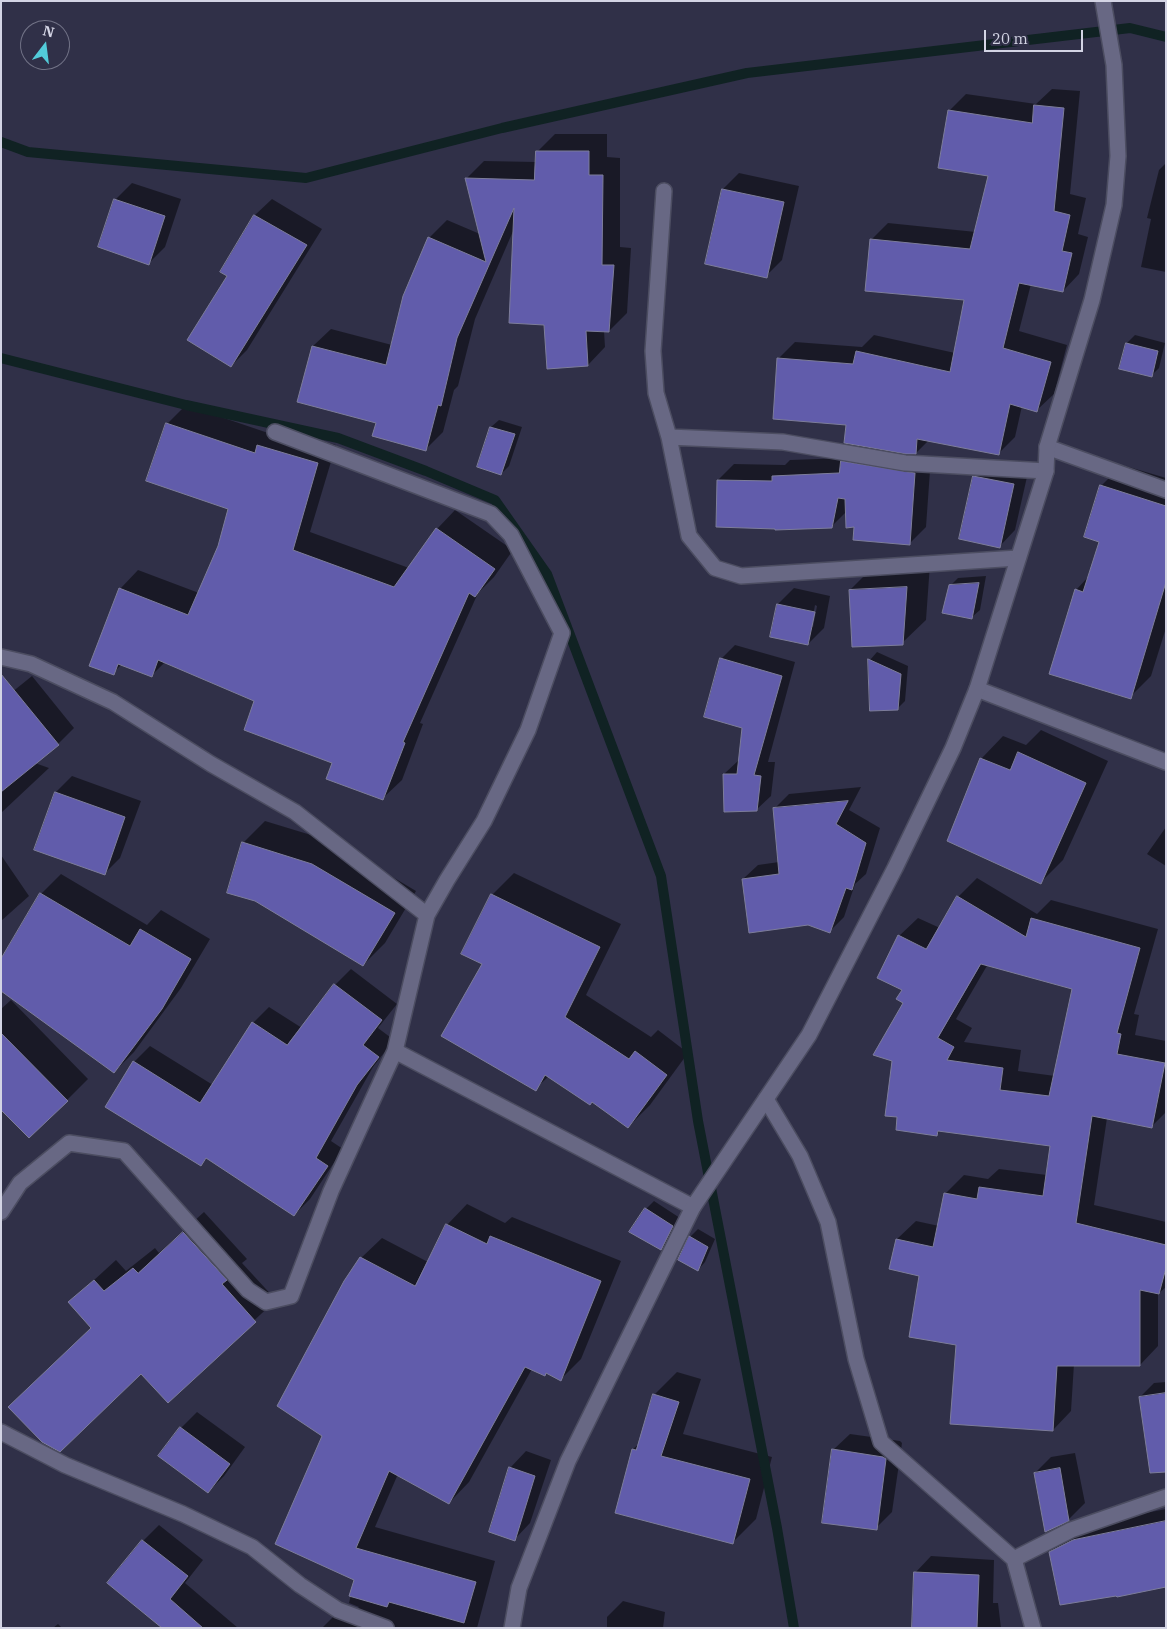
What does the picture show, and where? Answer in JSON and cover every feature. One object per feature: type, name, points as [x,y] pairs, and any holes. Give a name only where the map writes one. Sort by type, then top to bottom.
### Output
[{"type":"street","points":[[512,1628],[519,1588],[568,1461],[693,1207],[814,1026],[895,868],[953,748],[977,688],[1046,471],[1047,447],[1092,300],[1114,205],[1118,156],[1114,65],[1103,6]]},
{"type":"street","points":[[664,191],[653,351],[656,392],[669,437],[689,536],[715,568],[741,576],[1018,558]]},
{"type":"street","points":[[1,1212],[20,1183],[69,1143],[124,1151],[248,1290],[266,1302],[291,1296],[331,1191],[395,1051],[427,915],[484,821],[528,730],[562,633],[511,535],[491,514],[275,432]]},
{"type":"street","points":[[669,437],[783,442],[905,463],[1046,471]]},
{"type":"street","points":[[1047,447],[1166,490]]},
{"type":"street","points":[[1,657],[30,664],[113,702],[211,764],[295,812],[427,915]]},
{"type":"street","points":[[977,688],[1166,762]]},
{"type":"street","points":[[395,1051],[693,1207]]},
{"type":"street","points":[[766,1099],[800,1156],[828,1222],[856,1359],[880,1442],[1014,1559],[1033,1628]]},
{"type":"street","points":[[1,1432],[65,1465],[183,1514],[252,1547],[300,1585],[338,1610],[386,1628]]},
{"type":"street","points":[[1014,1559],[1071,1530],[1166,1498]]},
{"type":"building","points":[[1034,105],[1064,108],[1054,211],[1070,215],[1062,251],[1072,253],[1063,292],[1019,283],[1003,348],[1051,362],[1037,412],[1010,404],[999,455],[917,439],[916,454],[906,454],[844,443],[846,425],[773,419],[777,358],[853,364],[856,351],[950,372],[964,300],[865,291],[870,239],[970,249],[988,176],[938,168],[948,110],[1032,123]]},
{"type":"building","points":[[536,151],[589,151],[589,175],[603,175],[602,265],[614,265],[609,332],[586,331],[588,366],[547,369],[544,325],[509,323],[514,208],[457,338],[441,406],[438,405],[426,451],[372,436],[376,423],[297,402],[312,346],[386,365],[403,296],[428,237],[486,262],[465,178],[534,180]]},
{"type":"building","points":[[722,189],[784,202],[767,278],[705,264]]},
{"type":"building","points":[[114,199],[165,216],[149,265],[98,247]]},
{"type":"building","points":[[254,215],[307,245],[231,367],[187,340],[227,276],[220,272]]},
{"type":"building","points":[[1126,343],[1158,351],[1152,377],[1119,369]]},
{"type":"building","points":[[166,423],[255,453],[257,445],[318,463],[293,550],[394,587],[436,528],[495,569],[475,597],[469,593],[403,742],[405,743],[383,800],[326,779],[332,763],[244,730],[254,701],[158,660],[152,677],[118,664],[114,675],[89,666],[119,588],[188,615],[218,546],[228,509],[146,481]]},
{"type":"building","points":[[490,427],[515,434],[501,475],[477,467]]},
{"type":"building","points":[[841,461],[915,473],[910,545],[853,540],[854,527],[846,528],[845,499],[838,498],[832,528],[775,530],[716,527],[717,480],[772,481],[772,476],[839,473]]},
{"type":"building","points":[[973,476],[1014,484],[1000,548],[959,539]]},
{"type":"building","points":[[1100,485],[1166,506],[1166,582],[1131,699],[1049,674],[1075,589],[1083,592],[1099,542],[1084,537]]},
{"type":"building","points":[[979,583],[972,619],[942,613],[949,585]]},
{"type":"building","points":[[907,587],[903,645],[852,647],[849,590]]},
{"type":"building","points":[[777,604],[815,612],[808,645],[770,637]]},
{"type":"building","points":[[720,658],[782,676],[754,775],[761,776],[757,811],[724,812],[723,774],[737,774],[742,728],[704,717]]},
{"type":"building","points":[[868,659],[901,674],[898,710],[870,711]]},
{"type":"building","points":[[1,674],[59,745],[1,792]]},
{"type":"building","points":[[1018,752],[1086,783],[1041,884],[947,841],[980,758],[1010,770]]},
{"type":"building","points":[[55,792],[125,817],[105,875],[34,850]]},
{"type":"building","points":[[848,801],[836,824],[866,843],[852,890],[846,888],[830,933],[808,925],[749,933],[742,879],[779,874],[773,808]]},
{"type":"building","points":[[242,842],[312,864],[395,913],[363,966],[255,901],[227,893]]},
{"type":"building","points":[[40,893],[130,946],[140,929],[191,959],[162,1009],[114,1073],[1,991],[1,959]]},
{"type":"building","points":[[491,894],[600,947],[565,1017],[629,1059],[635,1051],[667,1075],[628,1128],[592,1102],[590,1105],[545,1075],[536,1091],[441,1036],[482,964],[461,954]]},
{"type":"building","points":[[957,896],[1026,937],[1031,918],[1140,948],[1117,1033],[1121,1034],[1117,1054],[1165,1063],[1152,1128],[1092,1116],[1076,1223],[1166,1245],[1166,1268],[1159,1294],[1140,1290],[1140,1366],[1057,1366],[1053,1431],[950,1424],[956,1345],[909,1337],[919,1276],[889,1269],[896,1239],[933,1247],[944,1193],[977,1199],[979,1187],[1043,1196],[1050,1146],[938,1131],[937,1136],[896,1130],[897,1117],[885,1116],[892,1061],[873,1055],[903,1003],[896,999],[902,990],[877,978],[898,935],[926,949]],"holes":[[[981,964],[1072,989],[1049,1096],[1000,1090],[1003,1068],[947,1060],[954,1047],[938,1038]]]},
{"type":"building","points":[[334,984],[382,1020],[363,1045],[379,1057],[357,1085],[316,1158],[328,1166],[294,1216],[206,1158],[201,1166],[105,1107],[133,1061],[200,1103],[252,1022],[287,1045]]},
{"type":"building","points":[[1,1033],[68,1101],[29,1138],[1,1110]]},
{"type":"building","points":[[645,1208],[673,1226],[661,1250],[629,1232]]},
{"type":"building","points":[[446,1224],[487,1244],[490,1236],[601,1281],[561,1381],[546,1373],[545,1376],[525,1367],[449,1504],[389,1471],[356,1548],[476,1582],[464,1623],[389,1602],[387,1607],[349,1596],[354,1580],[275,1544],[322,1436],[277,1406],[344,1281],[360,1257],[415,1286]]},
{"type":"building","points":[[183,1232],[227,1280],[222,1284],[256,1322],[168,1403],[141,1374],[60,1452],[42,1442],[8,1407],[91,1328],[68,1302],[94,1280],[104,1291],[133,1268],[138,1273]]},
{"type":"building","points":[[689,1236],[708,1247],[698,1271],[678,1260]]},
{"type":"building","points":[[1166,1393],[1166,1472],[1150,1473],[1139,1397]]},
{"type":"building","points":[[653,1394],[679,1402],[661,1456],[750,1479],[733,1544],[615,1513],[632,1449],[636,1450]]},
{"type":"building","points":[[180,1427],[230,1464],[208,1493],[158,1456]]},
{"type":"building","points":[[832,1449],[886,1459],[877,1530],[822,1523]]},
{"type":"building","points":[[509,1467],[535,1476],[515,1541],[489,1532]]},
{"type":"building","points":[[1060,1468],[1069,1521],[1045,1532],[1034,1473]]},
{"type":"building","points":[[1166,1521],[1166,1587],[1117,1597],[1060,1605],[1049,1552],[1073,1540]]},
{"type":"building","points":[[142,1540],[188,1576],[170,1599],[203,1628],[162,1628],[107,1583]]},
{"type":"building","points":[[914,1572],[979,1575],[977,1628],[912,1628]]},
{"type":"waterway","points":[[1,142],[28,152],[306,178],[502,128],[747,73],[1130,28],[1166,37]]},
{"type":"waterway","points":[[1,358],[186,405],[338,438],[426,471],[495,500],[547,574],[661,876],[698,1121],[777,1528],[794,1628]]}]
